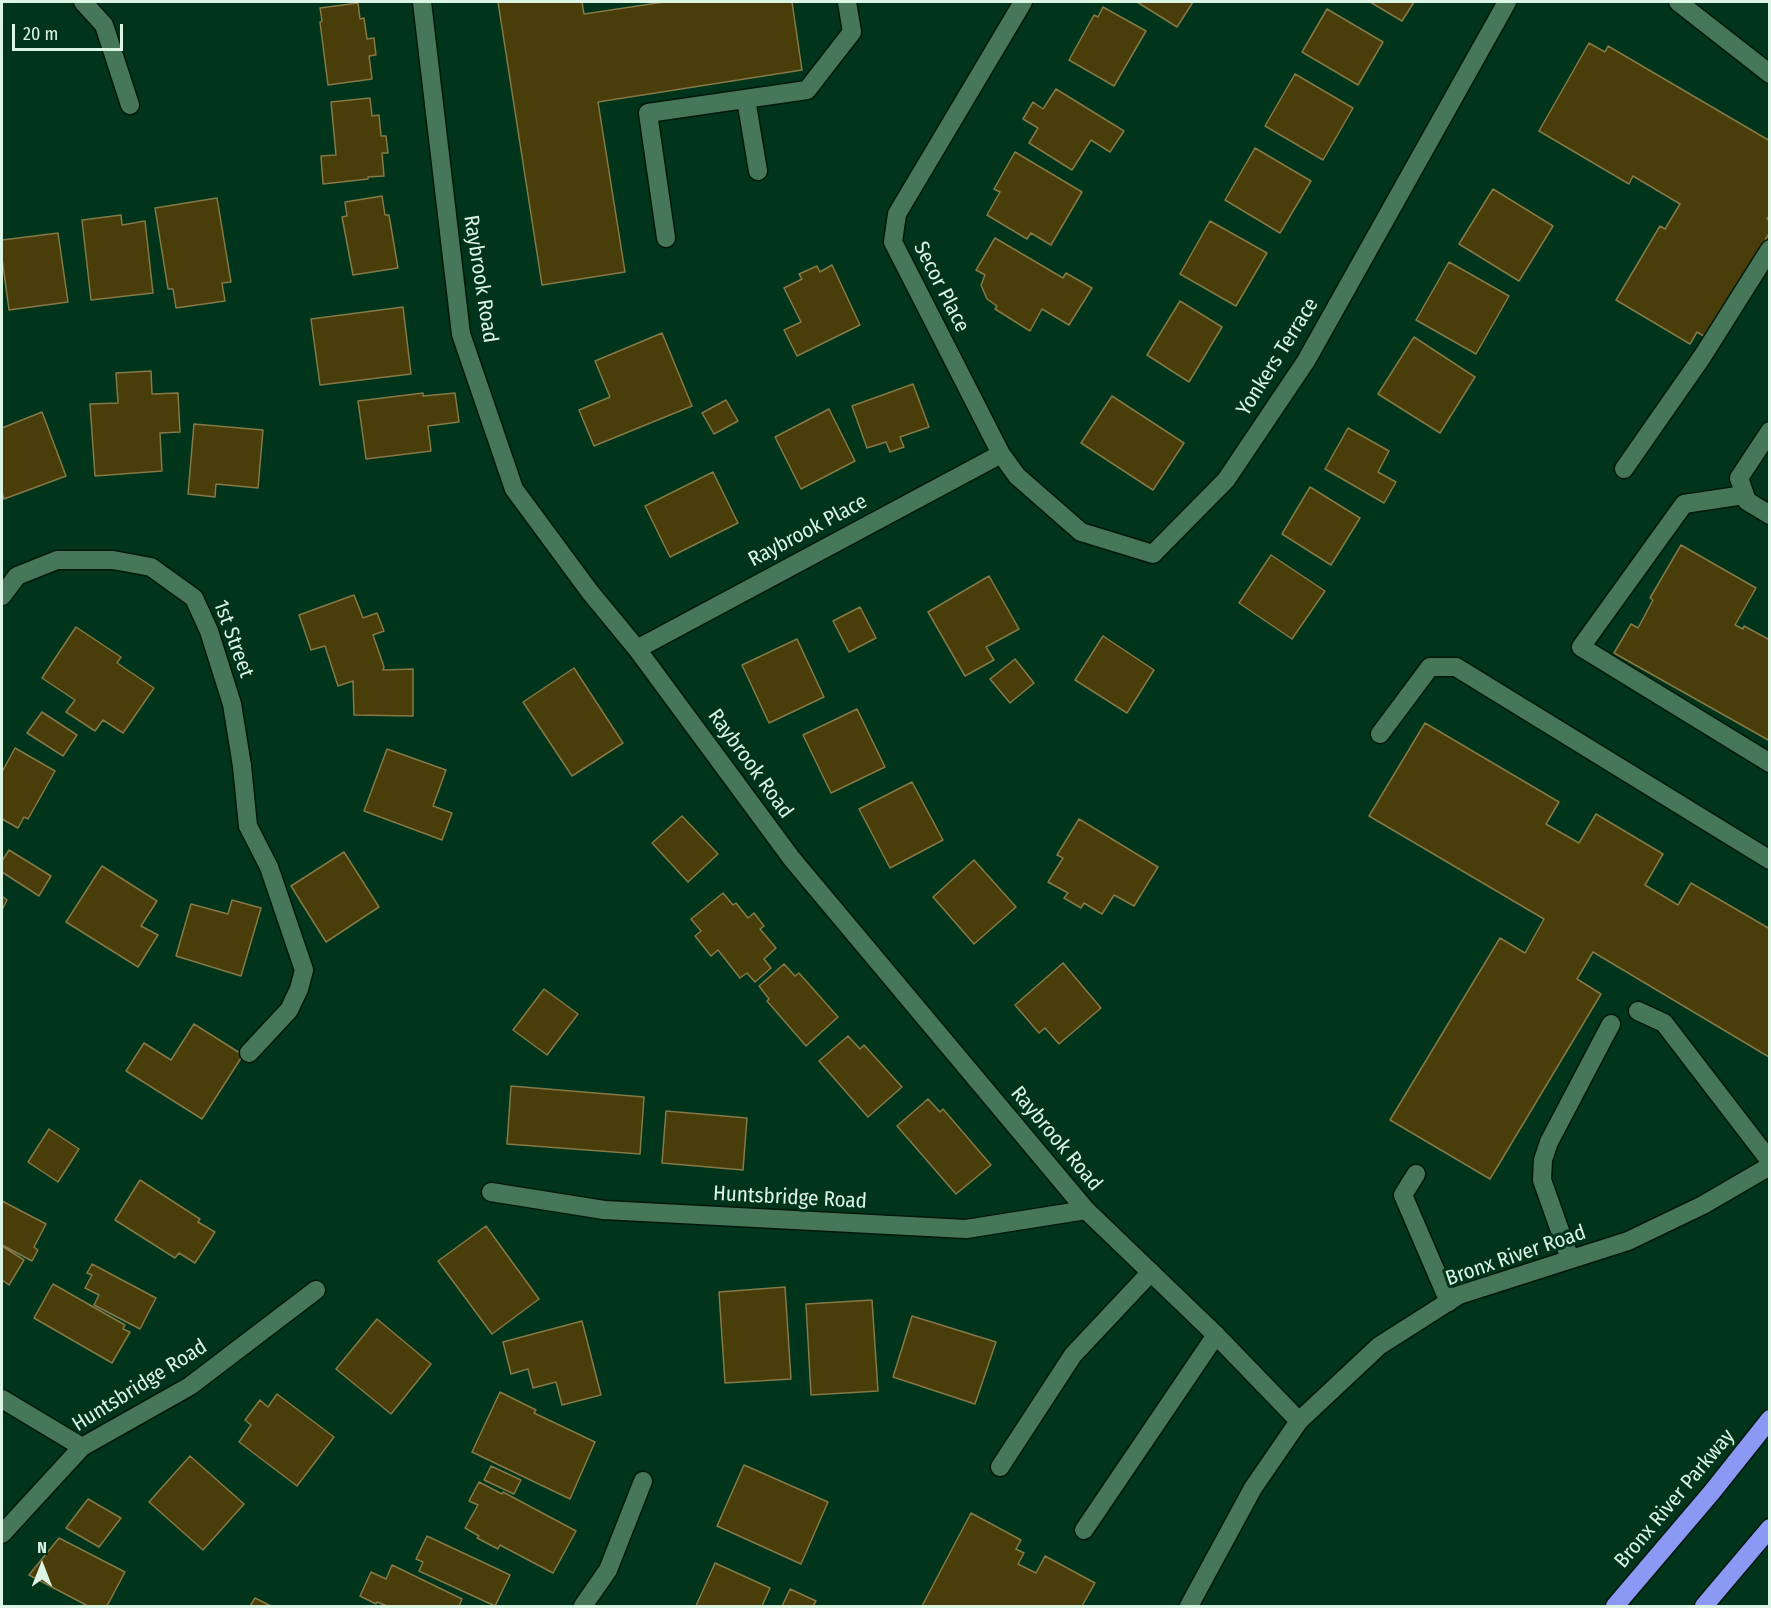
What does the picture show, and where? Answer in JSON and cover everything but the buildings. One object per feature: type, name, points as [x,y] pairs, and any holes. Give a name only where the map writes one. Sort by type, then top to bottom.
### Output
[{"type":"highway","name":"Bronx River Parkway","points":[[1615,1606],[1712,1492],[1770,1419]]},
{"type":"highway","points":[[1704,1606],[1770,1528]]},
{"type":"street","points":[[83,2],[104,26],[130,105]]},
{"type":"street","name":"Raybrook Road","points":[[422,2],[461,334],[514,489],[590,592],[637,649],[792,859],[1086,1210],[1216,1335],[1299,1421]]},
{"type":"street","points":[[666,238],[648,113],[807,90],[852,32],[847,2]]},
{"type":"street","name":"Secor Place","points":[[1001,454],[893,242],[897,214],[1023,2]]},
{"type":"street","name":"Yonkers Terrace","points":[[1001,454],[1017,476],[1081,532],[1153,554],[1226,480],[1305,361],[1507,2]]},
{"type":"street","points":[[1678,2],[1770,74]]},
{"type":"street","points":[[746,99],[758,171]]},
{"type":"street","points":[[1624,469],[1702,357],[1770,249]]},
{"type":"street","points":[[1770,431],[1739,478],[1747,501],[1770,515]]},
{"type":"street","name":"Raybrook Place","points":[[637,649],[1001,454]]},
{"type":"street","points":[[1744,495],[1683,504],[1581,647],[1770,763]]},
{"type":"street","name":"1st Street","points":[[2,596],[17,576],[57,560],[113,560],[151,567],[194,598],[208,631],[232,704],[242,766],[248,826],[269,867],[304,970],[299,989],[289,1010],[249,1053]]},
{"type":"street","points":[[1380,734],[1430,667],[1456,667],[1770,860]]},
{"type":"street","points":[[1638,1011],[1664,1023],[1770,1161]]},
{"type":"street","points":[[1570,1259],[1542,1180],[1543,1161],[1549,1142],[1611,1024]]},
{"type":"street","name":"Bronx River Road","points":[[1189,1606],[1252,1488],[1299,1421],[1379,1346],[1459,1295],[1628,1241],[1703,1205],[1770,1166]]},
{"type":"street","points":[[1416,1174],[1403,1195],[1449,1302]]},
{"type":"street","name":"Huntsbridge Road","points":[[491,1192],[604,1210],[966,1229],[1086,1210]]},
{"type":"street","points":[[1000,1467],[1073,1355],[1151,1272]]},
{"type":"street","name":"Huntsbridge Road","points":[[2,1534],[82,1447],[190,1386],[316,1290]]},
{"type":"street","points":[[1084,1530],[1216,1335]]},
{"type":"street","points":[[2,1399],[82,1447]]},
{"type":"street","points":[[583,1606],[608,1570],[643,1481]]}]
